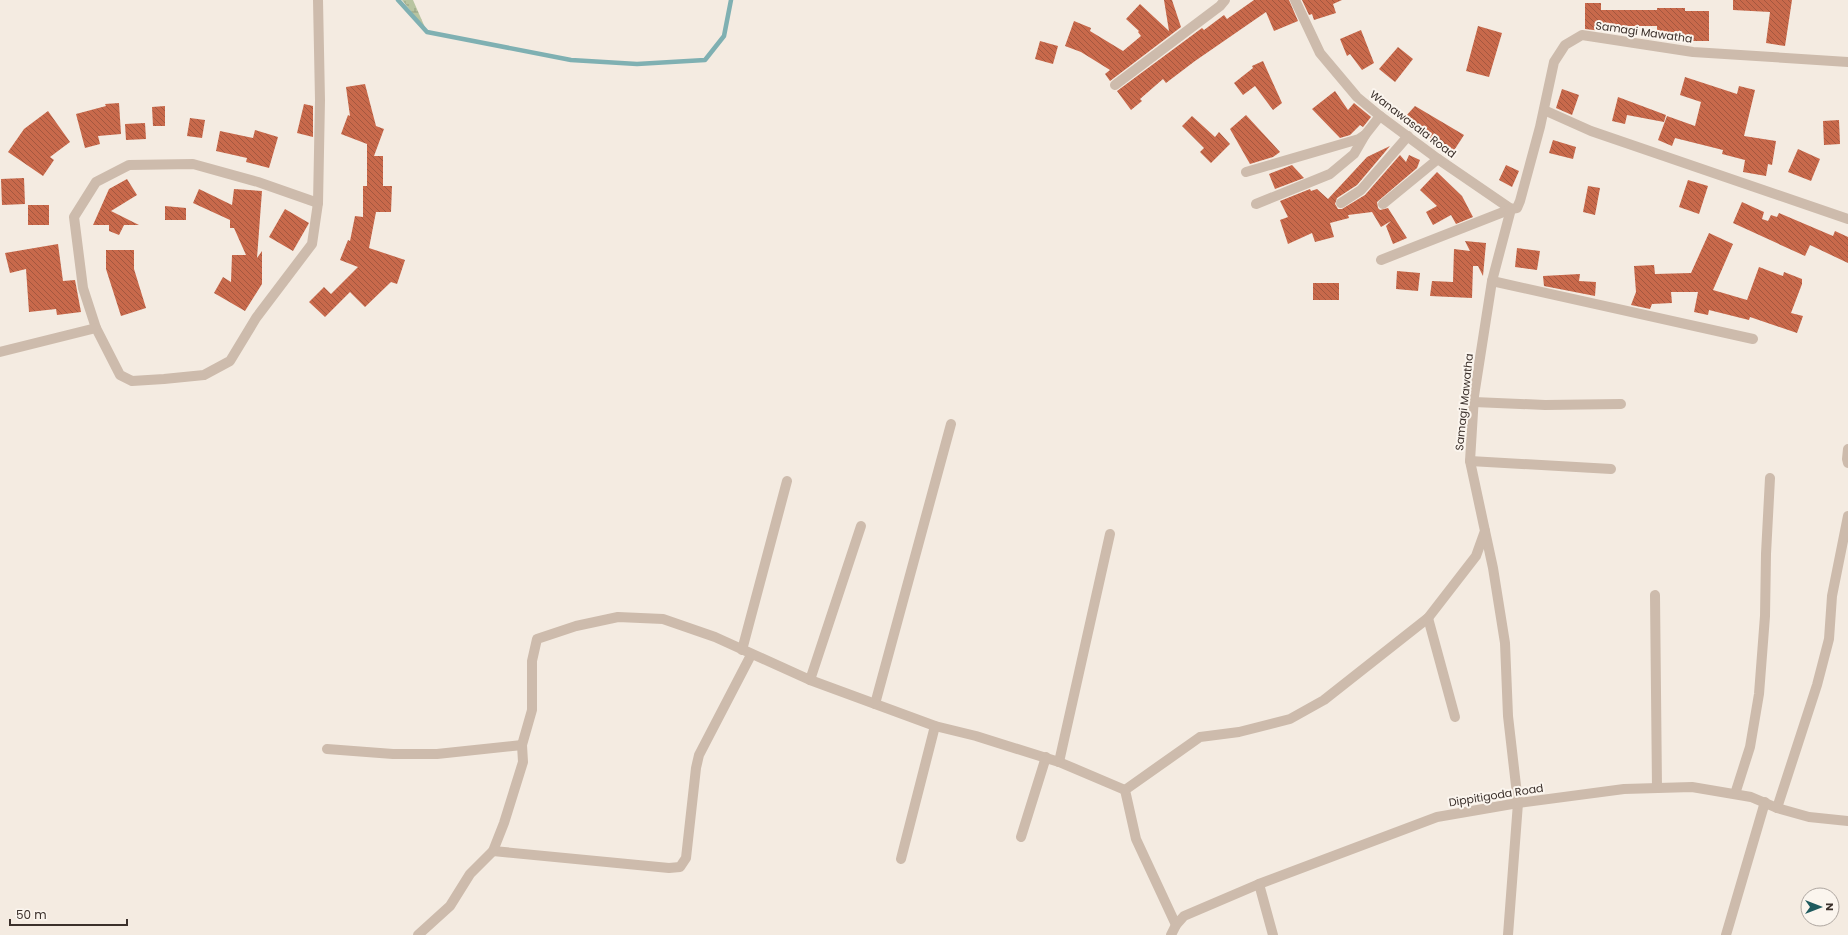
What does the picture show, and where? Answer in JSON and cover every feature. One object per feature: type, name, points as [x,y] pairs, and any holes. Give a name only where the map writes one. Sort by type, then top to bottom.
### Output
[{"type":"street","points":[[318,0],[320,100],[318,203],[312,244],[256,318],[230,361],[204,375],[164,380],[132,380],[120,375],[96,328],[83,288],[74,217],[96,182],[129,165],[193,164],[258,182],[318,203]]},
{"type":"street","points":[[1115,85],[1220,6],[1225,0]]},
{"type":"street","name":"Wanawasala Road","points":[[1295,0],[1320,53],[1358,97],[1380,116],[1438,159],[1511,209]]},
{"type":"street","name":"Samagi Mawatha","points":[[1508,935],[1518,804],[1508,716],[1505,643],[1493,568],[1470,461],[1474,402],[1492,281],[1511,209],[1517,208],[1520,201],[1544,110],[1554,62],[1565,45],[1582,35],[1692,52],[1848,62]]},
{"type":"street","points":[[1544,110],[1591,131],[1848,219]]},
{"type":"street","points":[[1246,172],[1358,139],[1380,116]]},
{"type":"street","points":[[1256,204],[1330,174],[1354,154],[1364,134]]},
{"type":"street","points":[[1341,203],[1361,190],[1408,136]]},
{"type":"street","points":[[1384,204],[1438,159]]},
{"type":"street","points":[[1381,260],[1511,209]]},
{"type":"street","points":[[1492,281],[1753,339]]},
{"type":"street","points":[[0,352],[96,328]]},
{"type":"street","points":[[1474,402],[1545,405],[1621,404]]},
{"type":"street","points":[[875,704],[951,424]]},
{"type":"street","points":[[1848,449],[1846,459],[1848,463]]},
{"type":"street","points":[[1470,461],[1612,469]]},
{"type":"street","points":[[1735,794],[1750,747],[1759,694],[1766,616],[1766,554],[1770,478]]},
{"type":"street","points":[[493,851],[669,868],[680,867],[686,858],[696,768],[699,755],[747,652],[787,481]]},
{"type":"street","points":[[1777,808],[1817,685],[1829,639],[1832,596],[1848,516]]},
{"type":"street","points":[[810,680],[862,526]]},
{"type":"street","points":[[1125,790],[1200,737],[1238,732],[1290,719],[1324,700],[1428,618],[1476,556],[1485,531]]},
{"type":"street","points":[[1059,762],[1110,534]]},
{"type":"street","points":[[1655,595],[1657,788]]},
{"type":"street","points":[[418,935],[450,906],[470,874],[493,851],[504,824],[522,762],[522,745],[532,710],[532,661],[537,639],[576,626],[618,617],[663,619],[715,637],[810,680],[936,726],[1046,757],[1125,790]]},
{"type":"street","points":[[1428,618],[1455,717]]},
{"type":"street","points":[[901,858],[936,726]]},
{"type":"street","points":[[327,749],[393,754],[437,754],[522,745]]},
{"type":"street","points":[[1021,837],[1046,757]]},
{"type":"street","name":"Dippitigoda Road","points":[[1171,935],[1176,925],[1184,916],[1258,884],[1437,817],[1624,789],[1692,787],[1752,797],[1777,808],[1809,817],[1848,821]]},
{"type":"street","points":[[1125,790],[1136,839],[1176,925]]},
{"type":"street","points":[[1726,935],[1765,802]]},
{"type":"street","points":[[1258,884],[1273,935]]},
{"type":"green space","points":[[402,0],[413,0],[427,32]]},
{"type":"building","points":[[1164,0],[1172,0],[1181,27],[1110,81],[1105,74],[1110,70],[1081,52],[1065,46],[1074,21],[1091,28],[1090,31],[1123,51],[1141,36],[1138,32],[1139,31],[1126,19],[1140,4],[1169,31]]},
{"type":"building","points":[[1254,0],[1289,0],[1298,21],[1274,31],[1266,12],[1166,83],[1163,79],[1140,99],[1142,101],[1131,110],[1117,91],[1202,28],[1204,30],[1224,15],[1227,19]]},
{"type":"building","points":[[1302,0],[1342,0],[1333,4],[1336,13],[1314,20],[1312,14],[1309,15]]},
{"type":"building","points":[[1733,0],[1792,0],[1785,46],[1766,43],[1770,12],[1733,10]]},
{"type":"building","points":[[1585,3],[1601,3],[1601,10],[1657,10],[1657,8],[1685,8],[1685,11],[1709,11],[1709,41],[1693,41],[1693,37],[1657,37],[1657,26],[1602,26],[1602,31],[1585,29]]},
{"type":"building","points":[[1478,26],[1502,33],[1489,77],[1466,71]]},
{"type":"building","points":[[1361,30],[1374,63],[1362,70],[1350,54],[1347,56],[1340,39]]},
{"type":"building","points":[[1040,41],[1058,46],[1053,64],[1035,59]]},
{"type":"building","points":[[1398,47],[1413,59],[1395,82],[1379,69]]},
{"type":"building","points":[[1263,61],[1282,103],[1273,110],[1255,86],[1243,95],[1234,83],[1253,68],[1252,66]]},
{"type":"building","points":[[1685,77],[1737,94],[1739,86],[1755,90],[1744,136],[1776,141],[1772,165],[1768,164],[1766,176],[1743,172],[1745,160],[1722,154],[1723,150],[1675,138],[1672,146],[1658,140],[1667,116],[1695,126],[1701,102],[1680,95]]},
{"type":"building","points":[[365,84],[376,126],[384,129],[374,156],[383,156],[383,186],[392,186],[391,212],[376,212],[369,248],[405,260],[397,284],[391,282],[365,307],[350,292],[325,317],[309,302],[324,287],[331,294],[358,267],[340,260],[348,240],[350,241],[355,216],[363,217],[363,186],[367,186],[367,144],[341,134],[348,115],[350,116],[346,87]]},
{"type":"building","points":[[1562,89],[1579,95],[1572,115],[1556,108]]},
{"type":"building","points":[[1335,91],[1348,110],[1354,103],[1371,117],[1363,127],[1360,125],[1350,135],[1340,138],[1312,109]]},
{"type":"building","points":[[1618,97],[1666,115],[1664,122],[1627,115],[1625,124],[1612,121]]},
{"type":"building","points":[[119,103],[121,134],[98,136],[100,144],[85,148],[76,114],[106,106],[105,104]]},
{"type":"building","points":[[304,104],[313,106],[313,137],[297,133]]},
{"type":"building","points":[[165,106],[165,126],[153,126],[152,107]]},
{"type":"building","points":[[1415,106],[1464,135],[1453,152],[1426,136],[1405,117]]},
{"type":"building","points":[[48,111],[70,142],[50,157],[54,160],[43,176],[8,152],[24,129]]},
{"type":"building","points":[[1246,115],[1280,152],[1273,157],[1250,164],[1230,129]]},
{"type":"building","points":[[1192,116],[1215,137],[1219,132],[1230,144],[1211,163],[1200,152],[1204,148],[1182,126]]},
{"type":"building","points":[[190,118],[205,120],[202,138],[187,136]]},
{"type":"building","points":[[1839,120],[1840,144],[1824,145],[1823,121]]},
{"type":"building","points":[[145,123],[146,139],[126,140],[125,124]]},
{"type":"building","points":[[255,130],[278,137],[269,168],[246,162],[247,158],[216,151],[220,131],[253,138]]},
{"type":"building","points":[[1553,140],[1576,147],[1573,159],[1549,153]]},
{"type":"building","points":[[1390,146],[1357,185],[1337,198],[1335,204],[1338,209],[1342,209],[1365,195],[1400,155],[1406,162],[1409,155],[1420,160],[1417,168],[1377,202],[1380,210],[1388,208],[1407,238],[1393,244],[1386,226],[1391,221],[1381,227],[1372,212],[1348,215],[1349,218],[1330,223],[1334,237],[1315,242],[1312,233],[1288,244],[1280,220],[1288,217],[1280,201],[1310,189],[1311,191],[1317,189],[1328,199],[1367,157]]},
{"type":"building","points":[[1798,149],[1820,159],[1811,181],[1788,172]]},
{"type":"building","points":[[1292,165],[1304,178],[1275,189],[1269,174]]},
{"type":"building","points":[[1506,165],[1519,171],[1512,187],[1499,180]]},
{"type":"building","points":[[1437,172],[1462,196],[1473,217],[1456,224],[1451,215],[1433,225],[1426,212],[1437,206],[1420,190]]},
{"type":"building","points":[[24,178],[25,204],[2,205],[1,179]]},
{"type":"building","points":[[127,179],[137,195],[111,211],[139,225],[124,225],[119,235],[109,231],[109,225],[93,225],[109,189]]},
{"type":"building","points":[[1688,180],[1708,186],[1699,214],[1679,207]]},
{"type":"building","points":[[1588,186],[1600,188],[1595,215],[1583,212]]},
{"type":"building","points":[[199,189],[232,205],[234,189],[262,191],[257,258],[262,251],[262,284],[245,311],[214,293],[223,277],[231,282],[232,255],[246,255],[234,228],[230,228],[230,220],[193,203]]},
{"type":"building","points":[[1742,202],[1764,212],[1762,219],[1768,221],[1771,215],[1777,217],[1779,213],[1833,236],[1835,231],[1848,237],[1848,263],[1810,245],[1805,256],[1733,223]]},
{"type":"building","points":[[28,205],[49,205],[49,225],[28,225]]},
{"type":"building","points":[[165,206],[186,208],[186,220],[165,220]]},
{"type":"building","points":[[285,209],[309,223],[293,251],[269,237]]},
{"type":"building","points":[[1709,233],[1733,244],[1713,290],[1747,300],[1759,267],[1783,276],[1784,272],[1802,279],[1802,284],[1791,313],[1803,316],[1797,333],[1750,317],[1749,320],[1709,310],[1708,315],[1694,312],[1698,292],[1671,292],[1672,303],[1652,304],[1650,309],[1631,305],[1636,292],[1634,266],[1654,265],[1655,274],[1691,273]]},
{"type":"building","points":[[1465,241],[1486,243],[1483,276],[1478,266],[1473,266],[1472,298],[1430,296],[1432,281],[1453,282],[1454,249],[1470,251]]},
{"type":"building","points":[[58,244],[63,281],[75,280],[81,312],[57,315],[56,309],[29,312],[26,269],[10,273],[5,253]]},
{"type":"building","points":[[1517,248],[1540,251],[1537,270],[1515,267]]},
{"type":"building","points":[[106,250],[134,250],[134,269],[146,308],[121,316],[106,269]]},
{"type":"building","points":[[1397,271],[1420,273],[1418,291],[1396,289]]},
{"type":"building","points":[[1580,274],[1579,281],[1596,282],[1595,296],[1544,286],[1543,276]]},
{"type":"building","points":[[1313,283],[1339,283],[1339,300],[1313,300]]},
{"type":"waterway","points":[[398,0],[427,32],[571,60],[637,64],[705,60],[724,36],[731,0]]}]
